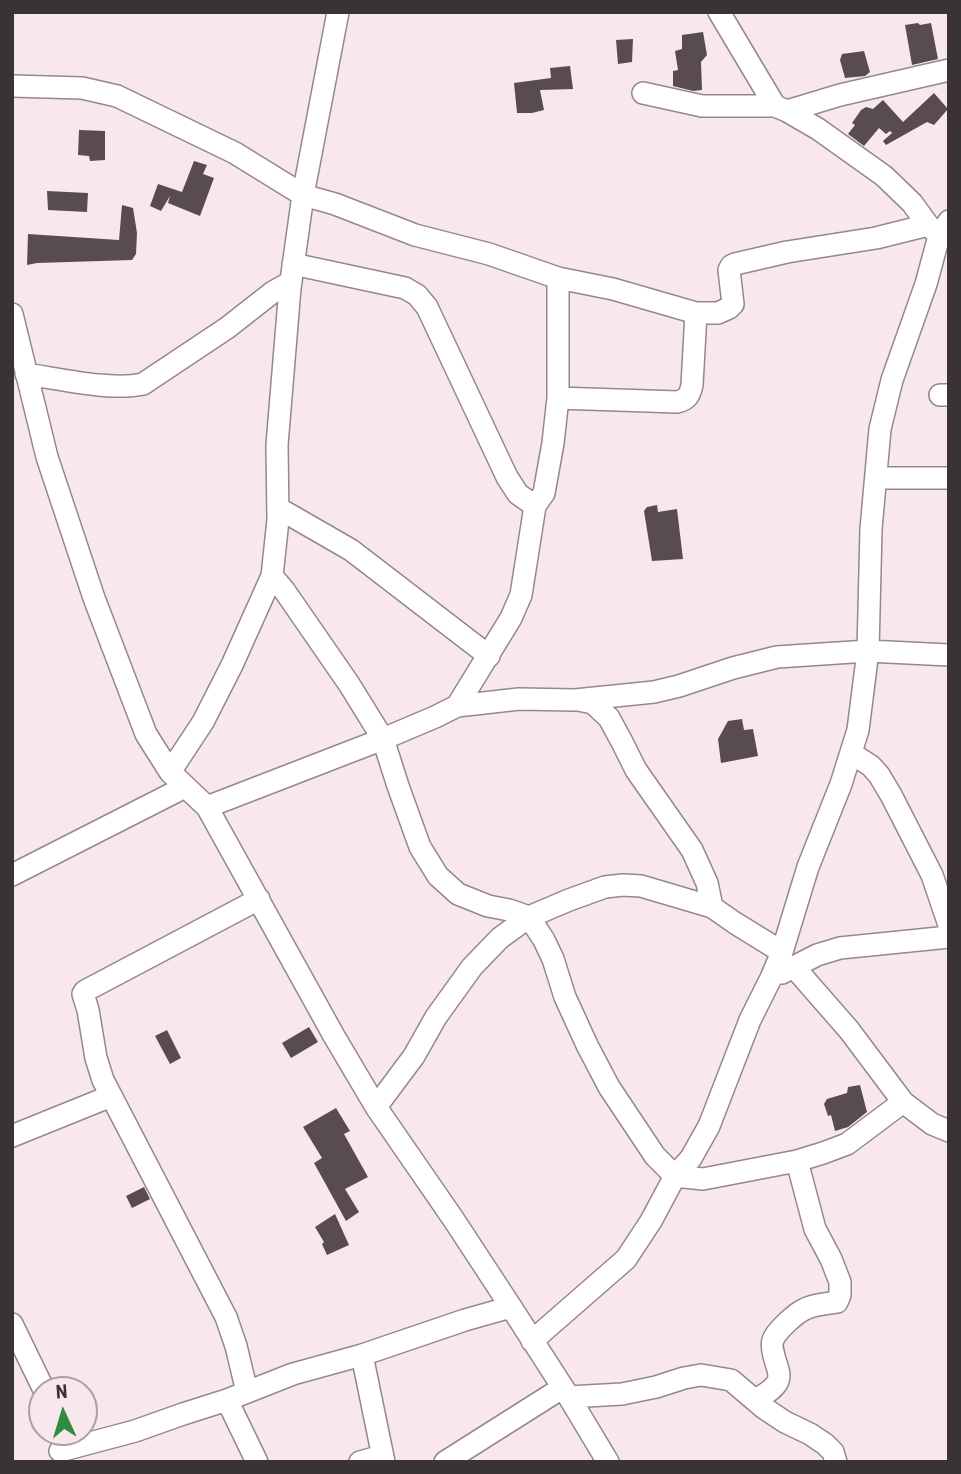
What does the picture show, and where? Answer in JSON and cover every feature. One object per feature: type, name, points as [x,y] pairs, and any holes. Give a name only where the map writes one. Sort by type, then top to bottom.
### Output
[{"type":"street","points":[[12,875],[177,779],[272,576],[278,520],[277,445],[292,273],[303,195],[338,12]]},
{"type":"street","points":[[719,12],[781,109],[818,129],[884,176],[940,237]]},
{"type":"street","points":[[643,93],[702,106],[781,109],[949,70]]},
{"type":"street","points":[[12,86],[82,88],[117,96],[235,153],[303,195],[335,204],[415,235],[489,254],[558,278],[613,289],[696,313],[718,313],[733,304],[729,274],[731,266],[735,264],[787,252],[876,238],[940,237]]},
{"type":"street","points":[[532,1341],[626,1259],[651,1222],[675,1176],[691,1158],[709,1126],[750,1020],[771,978],[788,960],[807,867],[841,784],[858,730],[868,651],[871,529],[880,429],[892,380],[940,237]]},
{"type":"street","points":[[26,374],[113,386],[143,384],[227,328],[273,292],[292,273]]},
{"type":"street","points":[[292,273],[405,288],[417,295],[427,307],[507,477],[518,494],[535,506]]},
{"type":"street","points":[[457,706],[511,618],[521,595],[535,506],[544,493],[553,443],[558,398],[558,278]]},
{"type":"street","points":[[558,398],[677,402],[685,400],[691,394],[696,313]]},
{"type":"street","points":[[12,314],[47,457],[94,598],[146,734],[177,779],[207,807],[376,1107],[511,1307],[608,1462]]},
{"type":"street","points":[[876,478],[949,478]]},
{"type":"street","points":[[278,508],[351,550],[489,656]]},
{"type":"street","points":[[272,576],[342,674],[383,739],[420,847],[438,876],[458,894],[488,906],[529,917],[544,940],[565,997],[609,1087],[655,1156],[675,1176],[703,1179],[797,1161],[823,1153],[847,1143],[903,1102]]},
{"type":"street","points":[[207,807],[383,739],[457,706],[519,699],[576,700],[654,692],[777,657],[868,651],[945,652]]},
{"type":"street","points":[[576,700],[593,703],[608,718],[636,770],[692,850],[707,883],[712,907]]},
{"type":"street","points":[[851,753],[871,766],[891,796],[932,875],[949,925]]},
{"type":"street","points":[[376,1107],[414,1056],[436,1017],[472,967],[500,938],[529,917],[593,891],[623,885],[641,886],[712,907],[788,960],[849,1030],[903,1102],[932,1124],[949,1131]]},
{"type":"street","points":[[257,1462],[237,1396],[241,1368],[226,1317],[111,1096],[96,1058],[83,993],[259,899]]},
{"type":"street","points":[[788,960],[840,948],[949,937]]},
{"type":"street","points":[[12,1136],[111,1096]]},
{"type":"street","points":[[755,1400],[776,1385],[778,1379],[772,1342],[774,1338],[802,1310],[837,1302],[840,1295],[840,1282],[815,1230],[797,1161]]},
{"type":"street","points":[[59,1448],[135,1431],[293,1374],[362,1355],[511,1307]]},
{"type":"street","points":[[12,1324],[37,1376]]},
{"type":"street","points":[[360,1462],[383,1459],[362,1355]]},
{"type":"street","points":[[241,1368],[268,1384]]},
{"type":"street","points":[[446,1462],[566,1393],[622,1394],[701,1375],[731,1380],[785,1422],[825,1444],[833,1452],[836,1462]]},
{"type":"building","points":[[931,23],[938,59],[912,65],[905,25]]},
{"type":"building","points":[[703,32],[707,55],[701,62],[702,90],[693,91],[673,86],[673,71],[678,70],[675,51],[682,49],[682,35]]},
{"type":"building","points":[[633,39],[632,62],[618,64],[616,40]]},
{"type":"building","points":[[864,51],[870,72],[865,76],[845,78],[840,60],[842,54]]},
{"type":"building","points":[[570,66],[573,89],[540,90],[544,110],[517,113],[514,83],[551,78],[550,68]]},
{"type":"building","points":[[934,93],[948,109],[934,125],[927,122],[886,145],[883,141],[892,133],[890,131],[886,134],[879,128],[864,146],[848,134],[855,125],[852,123],[866,107],[873,109],[883,100],[903,122]]},
{"type":"building","points":[[79,130],[105,131],[105,160],[90,161],[89,156],[78,155]]},
{"type":"building","points":[[194,161],[207,165],[203,174],[214,178],[200,216],[168,203],[170,196],[161,211],[150,206],[158,184],[182,192]]},
{"type":"building","points":[[47,191],[88,193],[87,212],[48,210]]},
{"type":"building","points":[[122,205],[133,208],[137,233],[136,254],[132,260],[27,265],[28,234],[119,240]]},
{"type":"building","points":[[657,505],[658,512],[677,509],[683,559],[652,561],[644,511],[647,507]]},
{"type":"building","points":[[742,719],[744,730],[753,729],[758,756],[721,763],[718,739],[728,721]]},
{"type":"building","points":[[309,1027],[318,1042],[291,1058],[282,1043]]},
{"type":"building","points":[[167,1030],[181,1058],[170,1064],[155,1036]]},
{"type":"building","points":[[860,1085],[867,1112],[848,1127],[835,1131],[831,1115],[828,1116],[824,1104],[827,1099],[847,1093],[848,1087]]},
{"type":"building","points":[[336,1108],[350,1131],[344,1134],[368,1177],[345,1189],[359,1212],[346,1221],[314,1163],[322,1158],[303,1127]]},
{"type":"building","points":[[144,1187],[150,1199],[132,1208],[126,1196]]},
{"type":"building","points":[[335,1214],[349,1245],[327,1255],[322,1244],[324,1242],[315,1227]]}]
